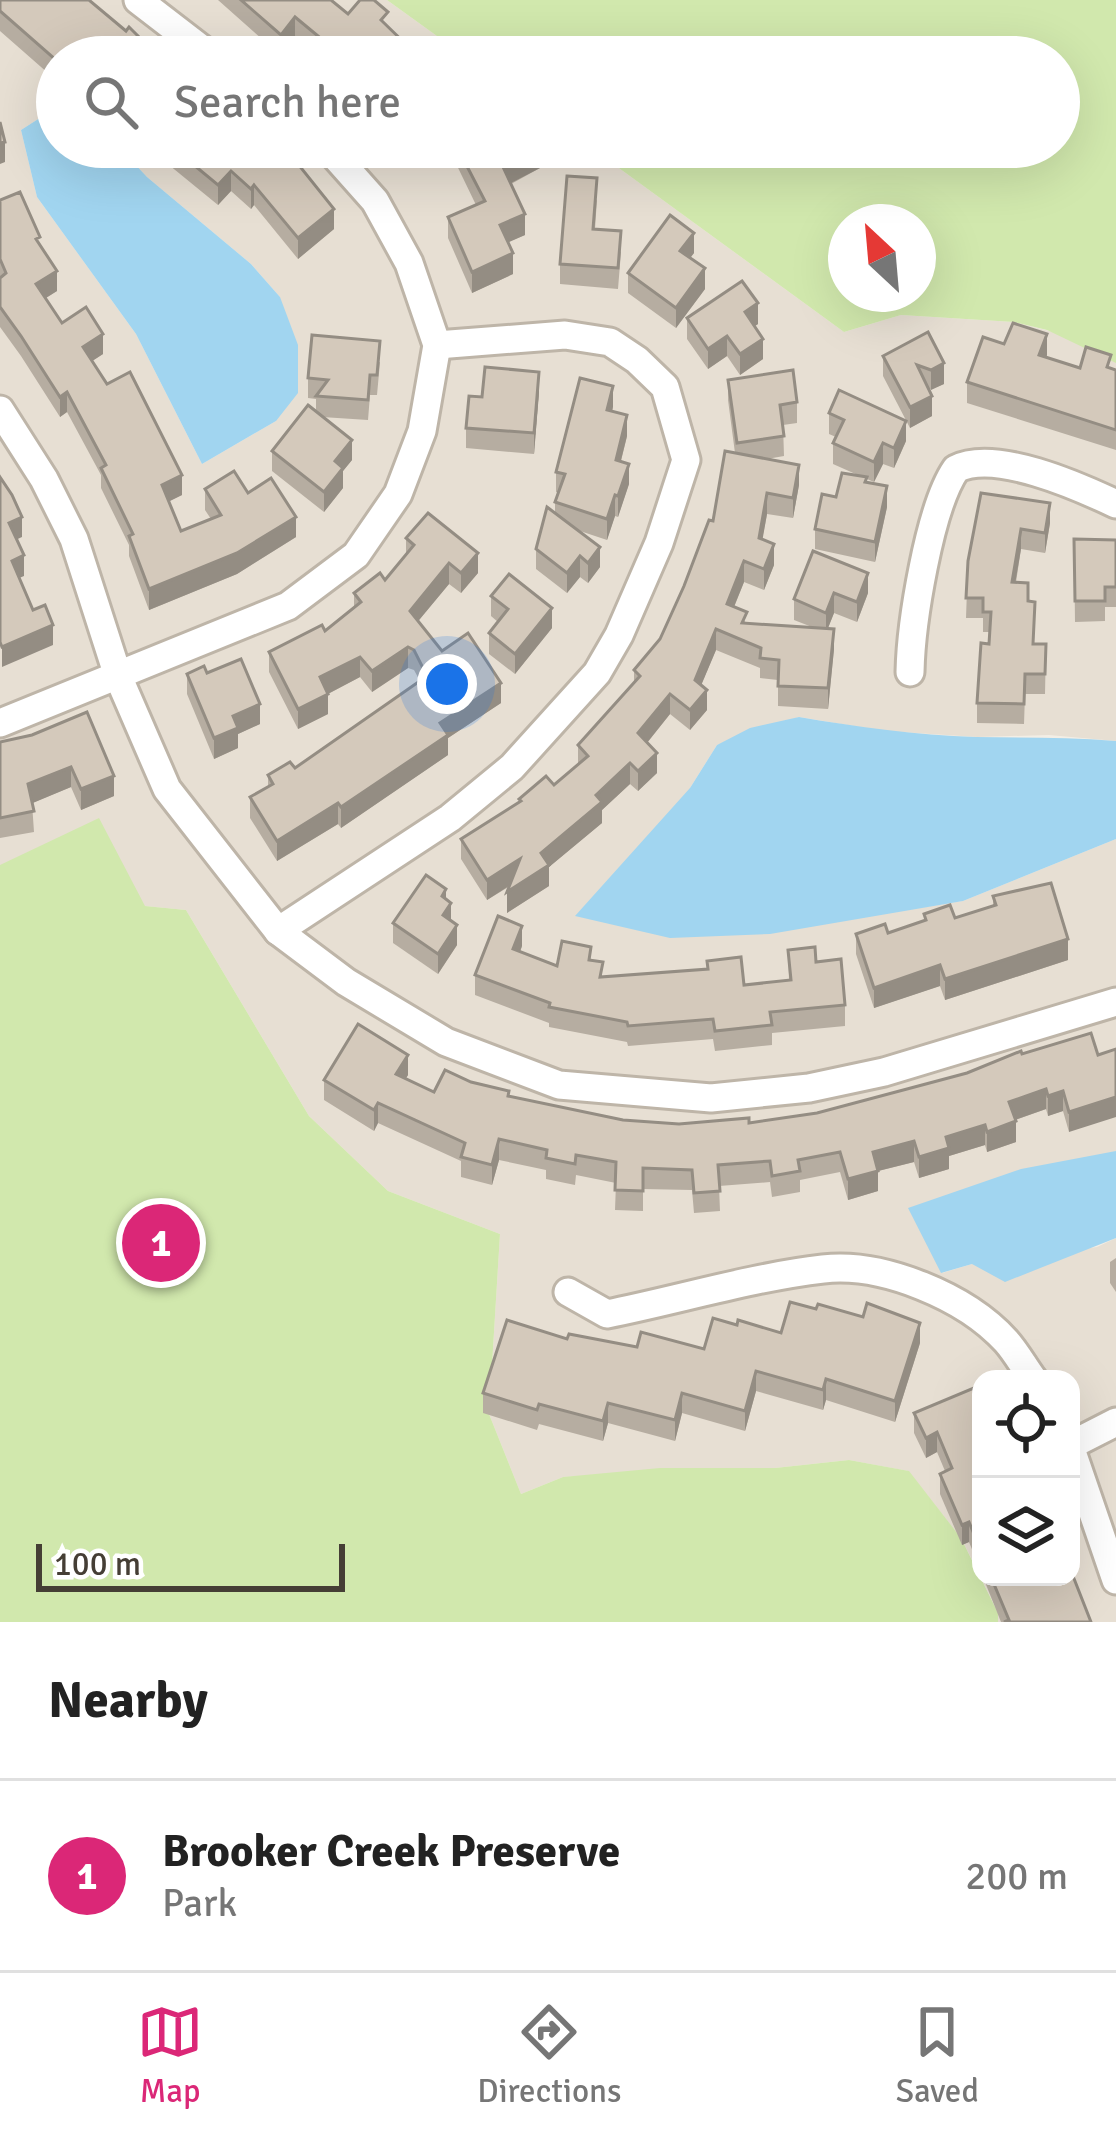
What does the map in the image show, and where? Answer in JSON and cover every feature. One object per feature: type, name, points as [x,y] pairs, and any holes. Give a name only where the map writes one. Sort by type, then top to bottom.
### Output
[{"type":"street","points":[[138,0],[185,36]]},
{"type":"street","points":[[0,723],[288,606],[356,555],[398,494],[422,431],[437,346],[409,263],[375,201],[346,168]]},
{"type":"street","points":[[278,931],[450,818],[512,767],[597,673],[619,635],[658,543],[686,460],[665,387],[610,343],[565,334],[437,346]]},
{"type":"street","points":[[0,410],[74,538],[118,676],[167,789],[278,931],[346,982],[446,1042],[559,1085],[711,1098],[809,1088],[884,1072],[1116,1002]]},
{"type":"street","points":[[910,672],[911,637],[941,498],[956,469],[981,461],[1033,472],[1116,504]]},
{"type":"street","points":[[568,1292],[607,1314],[825,1268],[866,1270],[911,1280],[978,1318],[1006,1341],[1027,1370]]},
{"type":"street","points":[[1080,1442],[1116,1422]]},
{"type":"street","points":[[1080,1474],[1116,1580]]},
{"type":"shaded area","points":[[0,0],[387,0],[437,36],[36,36],[36,120],[21,130],[37,197],[136,334],[202,464],[276,421],[280,297],[251,264],[139,168],[619,168],[844,332],[901,315],[1014,322],[1116,348],[1116,741],[884,731],[799,717],[717,745],[690,788],[880,914],[963,901],[1116,839],[1116,1151],[942,1273],[972,1264],[1097,1247],[1116,1238],[1116,1622],[998,1622],[985,1586],[1080,1586],[1080,1370],[972,1370],[972,1560],[961,1538],[908,1471],[849,1460],[563,1477],[521,1494],[489,1414],[500,1234],[388,1191],[309,1116],[186,910],[0,892]]},
{"type":"green space","points":[[387,0],[1116,0],[1116,363],[1047,330],[1014,322],[901,315],[844,332],[619,168],[1080,168],[1080,36],[437,36]]},
{"type":"green space","points":[[99,818],[145,906],[186,910],[309,1116],[388,1191],[500,1234],[489,1414],[521,1494],[563,1477],[660,1468],[775,1468],[849,1460],[909,1471],[961,1538],[972,1560],[972,1586],[985,1586],[998,1622],[0,1622],[0,865]]},
{"type":"water","points":[[36,120],[36,168],[139,168],[251,264],[280,297],[298,345],[298,393],[276,421],[202,464],[136,334],[37,197],[21,130]]},
{"type":"water","points":[[799,717],[931,734],[1116,741],[1116,839],[963,901],[770,934],[670,938],[575,916],[690,788],[717,745],[750,728]]},
{"type":"water","points":[[1116,1151],[1116,1238],[1005,1282],[972,1264],[941,1273],[908,1208],[1021,1169]]},
{"type":"building","points":[[0,0],[89,0],[138,36],[36,36],[36,43],[0,11]]},
{"type":"building","points":[[241,0],[331,0],[348,14],[360,0],[374,0],[388,12],[381,20],[397,36],[318,36],[295,17],[281,35]]},
{"type":"building","points":[[197,168],[301,168],[334,209],[298,238],[254,185],[251,189],[231,171],[218,185]]},
{"type":"building","points":[[468,168],[503,168],[525,214],[500,225],[513,253],[472,272],[448,217],[485,201]]},
{"type":"building","points":[[567,176],[597,178],[593,229],[621,231],[618,268],[560,264]]},
{"type":"building","points":[[20,192],[40,237],[36,239],[57,271],[36,284],[62,323],[86,307],[103,334],[83,347],[107,384],[130,372],[182,475],[162,485],[181,531],[221,515],[205,489],[234,471],[248,493],[271,478],[296,517],[237,553],[149,589],[129,536],[133,534],[101,468],[106,465],[67,392],[60,397],[0,307],[0,278],[6,273],[0,259],[0,200]]},
{"type":"building","points":[[670,215],[694,233],[680,251],[705,268],[676,308],[628,273]]},
{"type":"building","points":[[742,281],[758,303],[745,312],[763,339],[740,354],[727,336],[708,349],[687,318]]},
{"type":"building","points":[[1013,323],[1047,334],[1039,355],[1080,368],[1086,347],[1111,355],[1107,367],[1116,370],[1116,430],[967,382],[983,337],[1004,344]]},
{"type":"building","points":[[928,332],[944,363],[931,370],[917,365],[932,396],[910,407],[883,356]]},
{"type":"building","points":[[312,335],[380,341],[377,375],[370,375],[368,400],[316,396],[328,380],[308,378]]},
{"type":"building","points":[[485,367],[539,372],[534,433],[466,428],[469,396],[482,397]]},
{"type":"building","points":[[793,370],[797,402],[780,405],[784,436],[737,443],[728,380]]},
{"type":"building","points":[[580,378],[613,386],[607,410],[627,415],[616,460],[629,464],[607,519],[555,502],[565,474],[556,472]]},
{"type":"building","points":[[839,390],[906,421],[894,448],[883,443],[874,462],[833,443],[844,420],[829,413]]},
{"type":"building","points":[[308,405],[352,440],[335,461],[343,468],[324,492],[272,451]]},
{"type":"building","points":[[725,451],[799,465],[793,498],[767,493],[759,538],[774,544],[764,569],[744,561],[727,604],[747,612],[742,623],[834,629],[828,688],[778,686],[779,660],[760,658],[761,648],[716,629],[695,680],[707,690],[690,710],[670,694],[638,733],[657,753],[638,771],[630,763],[596,795],[602,802],[541,853],[549,865],[507,892],[520,859],[487,880],[461,839],[521,801],[546,776],[554,785],[588,756],[578,745],[640,676],[634,670],[660,639],[684,586],[709,520],[713,521]]},
{"type":"building","points":[[842,473],[887,486],[875,542],[815,529],[822,494],[836,497]]},
{"type":"building","points":[[0,477],[22,517],[9,523],[24,555],[12,561],[33,610],[45,605],[53,625],[2,647],[0,642]]},
{"type":"building","points":[[981,493],[1050,503],[1045,533],[1021,529],[1012,582],[1028,583],[1028,601],[1035,602],[1033,644],[1046,644],[1045,674],[1025,674],[1024,704],[977,703],[981,643],[989,644],[991,612],[983,612],[983,598],[966,598]]},
{"type":"building","points":[[547,507],[600,547],[588,563],[580,556],[567,573],[536,549]]},
{"type":"building","points":[[428,513],[478,553],[461,573],[449,563],[410,611],[442,651],[468,633],[501,683],[440,723],[448,735],[341,807],[338,803],[277,841],[250,797],[273,784],[268,775],[290,762],[295,768],[427,676],[408,647],[372,671],[360,657],[320,677],[328,694],[298,709],[269,652],[322,625],[325,631],[361,602],[354,593],[380,573],[385,580],[414,545],[406,538]]},
{"type":"building","points":[[1074,539],[1116,540],[1116,587],[1105,587],[1105,601],[1075,601]]},
{"type":"building","points":[[813,551],[868,573],[857,602],[834,593],[826,613],[794,599]]},
{"type":"building","points":[[509,574],[552,608],[515,654],[489,633],[508,609],[491,596]]},
{"type":"building","points":[[241,659],[260,704],[233,716],[238,728],[214,738],[187,674],[204,666],[207,673]]},
{"type":"building","points":[[87,712],[114,776],[81,789],[71,767],[28,784],[34,811],[0,818],[0,742],[32,735]]},
{"type":"building","points":[[426,875],[446,889],[442,896],[451,903],[443,915],[457,925],[438,954],[393,923]]},
{"type":"building","points":[[1051,883],[1068,939],[945,979],[940,965],[874,988],[856,934],[885,924],[888,933],[926,920],[924,914],[950,905],[955,918],[996,905],[993,896]]},
{"type":"building","points":[[498,916],[522,926],[513,949],[557,966],[562,941],[591,947],[589,960],[603,962],[600,977],[708,969],[707,961],[741,957],[744,985],[791,980],[788,950],[815,947],[816,962],[841,959],[845,1005],[770,1012],[772,1025],[715,1031],[713,1019],[628,1026],[627,1022],[549,1007],[550,1003],[475,975]]},
{"type":"building","points":[[358,1024],[408,1055],[396,1074],[434,1092],[445,1070],[509,1091],[508,1096],[623,1120],[679,1124],[749,1118],[749,1123],[817,1113],[967,1073],[1021,1051],[1091,1033],[1098,1055],[1116,1049],[1116,1097],[1069,1112],[1063,1091],[1048,1096],[1046,1089],[1009,1102],[1016,1121],[987,1132],[985,1125],[946,1137],[949,1148],[919,1157],[914,1141],[873,1152],[878,1171],[848,1179],[840,1152],[798,1160],[800,1171],[772,1176],[770,1161],[718,1165],[720,1191],[694,1193],[692,1170],[643,1168],[643,1191],[615,1190],[616,1162],[576,1155],[575,1164],[546,1158],[547,1150],[499,1139],[492,1165],[461,1157],[465,1143],[378,1103],[374,1110],[324,1080]]},
{"type":"building","points":[[790,1302],[816,1309],[818,1304],[863,1317],[867,1303],[920,1323],[895,1401],[826,1379],[823,1390],[756,1371],[745,1411],[682,1393],[675,1420],[608,1403],[603,1421],[539,1404],[537,1410],[483,1393],[507,1320],[567,1339],[569,1334],[637,1347],[641,1332],[704,1349],[713,1318],[781,1333]]},
{"type":"building","points":[[972,1389],[972,1529],[969,1522],[962,1525],[940,1474],[952,1468],[937,1432],[926,1438],[914,1413]]},
{"type":"building","points":[[995,1586],[1077,1586],[1091,1622],[1004,1622],[1009,1620]]},
{"type":"place","name":"Brooker Creek Preserve","points":[[161,1243]]}]
